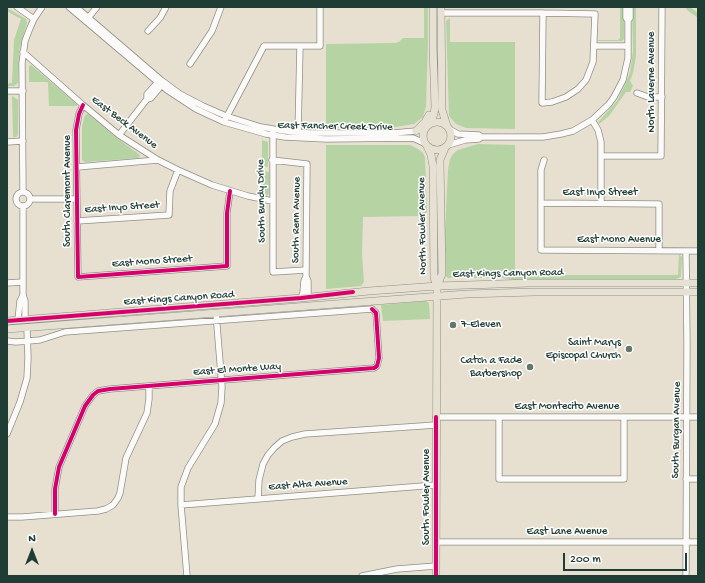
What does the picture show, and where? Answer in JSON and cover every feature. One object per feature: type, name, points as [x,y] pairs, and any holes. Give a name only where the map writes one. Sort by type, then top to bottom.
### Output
[{"type":"main road","points":[[433,7],[435,111],[423,135],[425,145],[434,150],[442,150],[447,146],[451,136],[442,110],[441,10]]},
{"type":"main road","points":[[416,131],[425,122],[431,110],[433,47]]},
{"type":"main road","points":[[427,126],[440,122],[448,127]]},
{"type":"main road","name":"North Fowler Avenue","points":[[425,145],[431,155],[433,166],[434,278],[437,286]]},
{"type":"main road","name":"North Fowler Avenue","points":[[437,286],[442,274],[440,160],[447,146]]},
{"type":"main road","points":[[534,292],[536,289],[541,287],[585,288],[600,283]]},
{"type":"main road","name":"East Kings Canyon Road","points":[[7,321],[437,286],[698,283]]},
{"type":"main road","name":"South Fowler Avenue","points":[[436,576],[437,286]]},
{"type":"main road","name":"East Kings Canyon Road","points":[[7,329],[437,296],[534,292],[698,292]]},
{"type":"main road","points":[[258,310],[270,306],[302,302],[304,298]]},
{"type":"main road","points":[[27,328],[28,325],[32,323],[81,319],[92,314]]},
{"type":"main road","points":[[7,325],[20,323],[22,320]]},
{"type":"street","points":[[17,7],[34,19]]},
{"type":"street","points":[[23,192],[22,63],[26,41],[34,19],[42,7]]},
{"type":"street","name":"East Fancher Creek Drive","points":[[69,7],[159,84],[190,106],[225,119],[249,124],[272,133],[308,139],[413,138],[425,145]]},
{"type":"street","name":"East Fancher Creek Drive","points":[[76,7],[161,80],[180,94],[225,119]]},
{"type":"street","points":[[88,18],[98,7]]},
{"type":"street","points":[[148,31],[160,18],[166,7]]},
{"type":"street","points":[[190,64],[212,31],[220,7]]},
{"type":"street","points":[[225,119],[264,46],[320,46],[320,7]]},
{"type":"street","points":[[448,127],[458,134],[481,136],[551,136],[572,131],[592,120],[609,104],[619,89],[626,69],[628,20],[626,18],[626,7]]},
{"type":"street","points":[[628,20],[630,18],[630,7]]},
{"type":"street","name":"North Laverne Avenue","points":[[601,156],[662,156],[662,7]]},
{"type":"street","points":[[441,10],[595,14],[594,46],[591,69],[582,85],[566,97],[552,102],[542,103],[543,13]]},
{"type":"street","points":[[298,133],[300,46]]},
{"type":"street","points":[[594,46],[628,46]]},
{"type":"street","name":"East Beck Avenue","points":[[24,52],[119,135],[158,160],[212,186],[272,201]]},
{"type":"street","points":[[119,135],[147,98],[147,94],[159,84]]},
{"type":"street","points":[[7,91],[22,91]]},
{"type":"street","points":[[637,93],[644,97],[662,97]]},
{"type":"street","name":"South Claremont Avenue","points":[[78,277],[77,121],[83,105]]},
{"type":"street","points":[[592,120],[600,136],[601,203]]},
{"type":"street","name":"East Fancher Creek Drive","points":[[272,133],[383,134],[416,131],[427,126]]},
{"type":"street","name":"South Bundy Drive","points":[[272,133],[273,272],[306,273]]},
{"type":"street","points":[[447,146],[465,140],[479,139],[481,136]]},
{"type":"street","points":[[7,142],[23,141]]},
{"type":"street","points":[[77,167],[158,160]]},
{"type":"street","name":"South Renn Avenue","points":[[272,160],[307,164],[306,273],[308,281],[304,298]]},
{"type":"street","points":[[541,203],[541,170],[544,160]]},
{"type":"street","name":"East Inyo Street","points":[[77,221],[169,215],[170,191],[178,170]]},
{"type":"street","name":"East Mono Street","points":[[78,277],[228,266],[227,213],[230,191]]},
{"type":"street","points":[[23,192],[29,195],[30,199],[28,205],[23,206],[18,204],[16,195],[23,192]]},
{"type":"street","name":"East Inyo Street","points":[[30,199],[77,199]]},
{"type":"street","name":"East Inyo Street","points":[[541,203],[659,204],[659,250]]},
{"type":"street","name":"East Mono Avenue","points":[[541,203],[540,250],[698,251]]},
{"type":"street","points":[[22,320],[25,301],[22,282],[23,206]]},
{"type":"street","name":"South Burgan Avenue","points":[[686,251],[686,576]]},
{"type":"street","points":[[7,283],[22,282]]},
{"type":"street","points":[[7,341],[40,340],[65,332],[372,309],[372,301]]},
{"type":"street","name":"East El Monte Way","points":[[55,514],[55,489],[59,467],[85,406],[92,395],[98,391],[110,388],[370,369],[377,366],[379,358],[376,313],[372,309]]},
{"type":"street","points":[[187,576],[181,505],[181,487],[185,474],[218,418],[222,403],[222,380],[216,313]]},
{"type":"street","points":[[7,434],[26,386],[28,368],[27,328]]},
{"type":"street","points":[[7,517],[98,511],[113,505],[120,493],[126,458],[147,413],[149,386]]},
{"type":"street","points":[[499,416],[499,479],[624,479],[624,417]]},
{"type":"street","name":"East Montecito Avenue","points":[[436,417],[698,417]]},
{"type":"street","points":[[258,499],[259,480],[263,464],[268,455],[282,441],[305,434],[436,425]]},
{"type":"street","points":[[686,479],[698,479]]},
{"type":"street","name":"East Alta Avenue","points":[[181,505],[436,485]]},
{"type":"street","name":"East Lane Avenue","points":[[436,542],[698,542]]},
{"type":"street","points":[[362,576],[396,569],[436,566]]},
{"type":"green space","points":[[424,7],[428,7],[428,43],[426,106],[423,117],[414,124],[390,128],[326,128],[326,44],[396,43],[403,38],[424,38]]},
{"type":"green space","points":[[620,7],[624,7],[624,39],[622,41],[598,41],[618,40],[620,38]]},
{"type":"green space","points":[[632,7],[636,7],[636,56],[630,81],[633,86],[630,92],[626,92],[609,116],[599,124],[598,122],[617,101],[630,72],[633,51]]},
{"type":"green space","points":[[685,7],[690,7],[698,13],[698,18],[687,10]]},
{"type":"green space","points":[[7,8],[26,19],[27,23],[19,51],[18,83],[14,86],[7,86],[7,84],[12,83],[14,40],[21,19],[7,11]]},
{"type":"green space","points":[[450,18],[450,42],[515,42],[515,129],[466,128],[456,124],[449,116],[446,21]]},
{"type":"green space","points":[[31,65],[77,104],[77,106],[49,106],[48,83],[29,82],[29,66]]},
{"type":"green space","points":[[12,96],[18,100],[18,135],[16,137],[13,137]]},
{"type":"green space","points":[[88,114],[140,155],[139,158],[85,162],[82,160],[82,126],[85,115]]},
{"type":"green space","points":[[262,140],[268,142],[268,167],[262,166]]},
{"type":"green space","points":[[478,144],[515,145],[515,275],[678,275],[679,254],[682,257],[681,277],[676,279],[515,280],[503,278],[448,278],[446,276],[446,255],[444,249],[448,170],[450,159],[458,150]]},
{"type":"green space","points":[[326,145],[410,145],[423,153],[425,158],[427,212],[424,216],[363,217],[362,254],[364,282],[361,286],[326,289]]},
{"type":"green space","points":[[263,171],[269,172],[269,194],[266,196],[263,195]]},
{"type":"green space","points":[[426,301],[429,303],[430,319],[383,321],[381,305]]},
{"type":"cycle path","points":[[83,105],[79,114],[76,130],[78,277],[227,266],[227,213],[230,191]]},
{"type":"cycle path","points":[[7,321],[301,298],[353,292]]},
{"type":"cycle path","points":[[55,514],[55,489],[59,467],[85,406],[98,391],[374,368],[377,366],[379,358],[376,313],[372,309]]},
{"type":"cycle path","points":[[436,417],[436,576]]},
{"type":"place","name":"7-Eleven","points":[[453,325]]},
{"type":"place","name":"Saint Marys Episcopal Church","points":[[629,349]]},
{"type":"place","name":"Catch a Fade Barbershop","points":[[530,367]]}]
